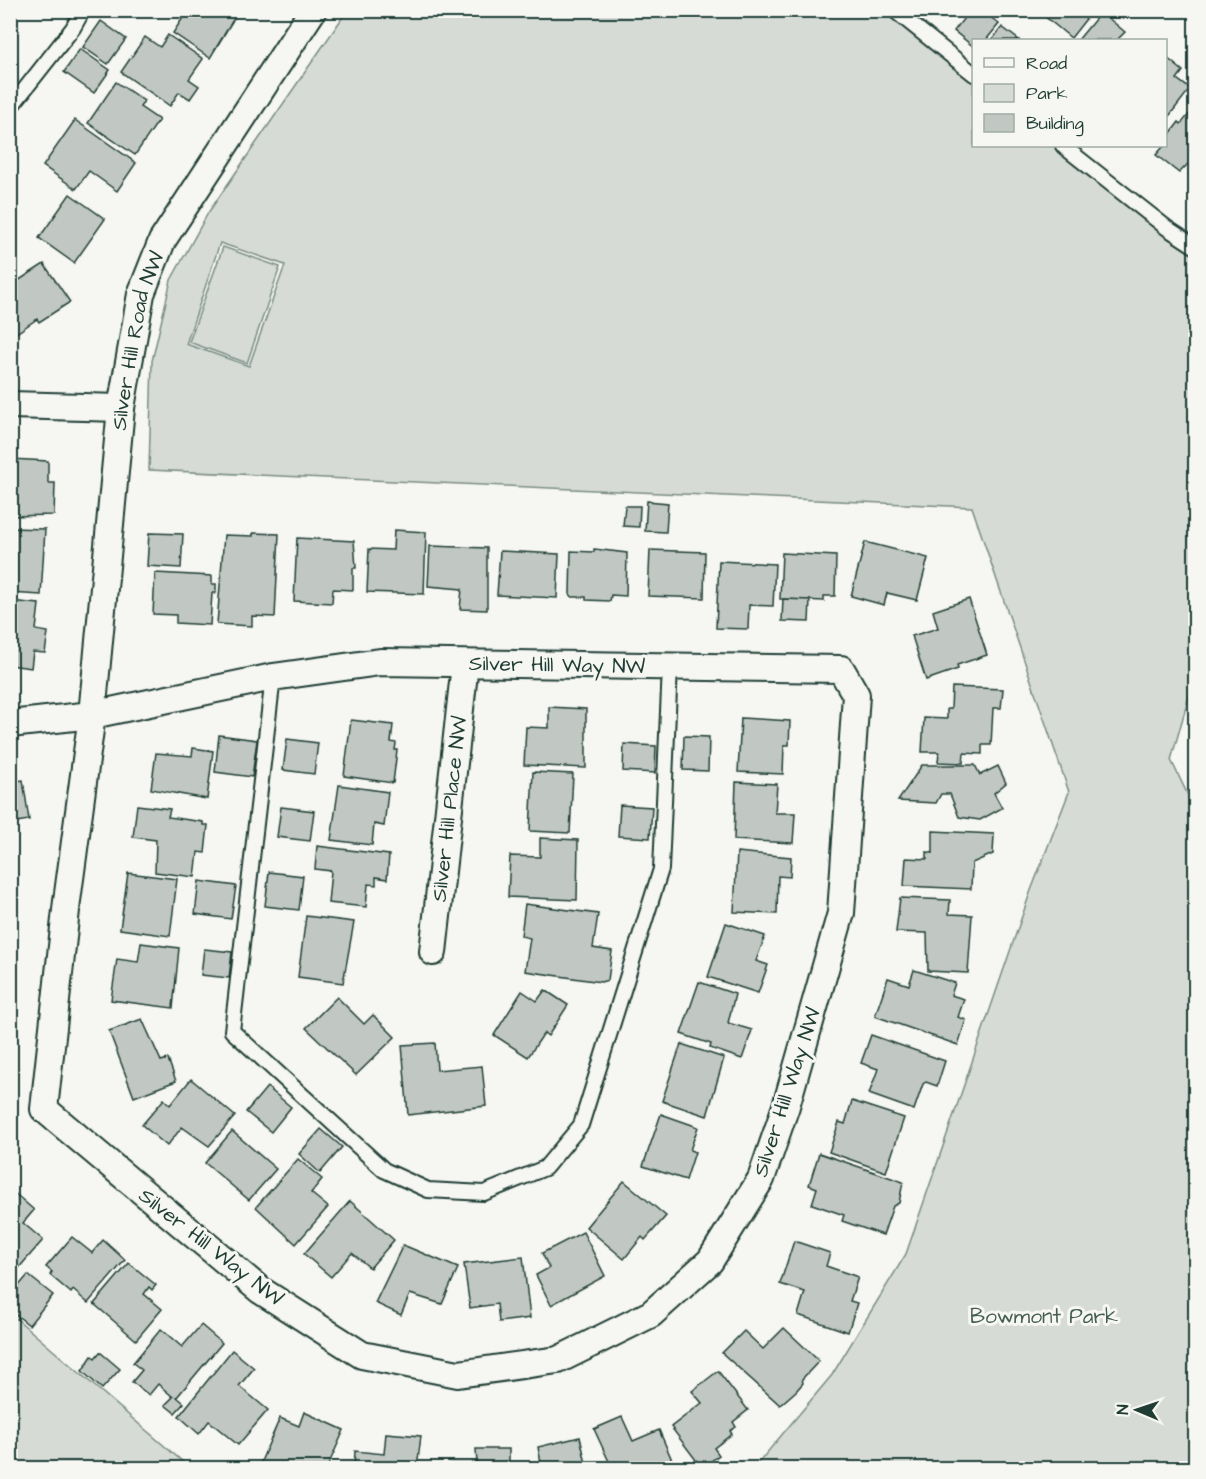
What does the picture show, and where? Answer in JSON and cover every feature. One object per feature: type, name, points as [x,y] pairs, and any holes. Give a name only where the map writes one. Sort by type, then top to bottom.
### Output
[{"type":"street","name":"Silver Hill Road NW","points":[[92,715],[121,408],[141,294],[162,241],[313,10]]},
{"type":"street","points":[[10,405],[121,408]]},
{"type":"street","name":"Silver Hill Way NW","points":[[10,724],[92,715],[273,677],[380,662],[841,669],[856,695],[841,913],[786,1106],[761,1179],[710,1261],[651,1314],[558,1360],[458,1374],[362,1355],[260,1290],[44,1109],[67,901],[92,715]]},
{"type":"street","name":"Silver Hill Place NW","points":[[433,952],[465,664]]},
{"type":"lane","points":[[10,108],[73,28],[83,10]]},
{"type":"lane","points":[[894,10],[972,72]]},
{"type":"lane","points":[[1064,147],[1196,248]]},
{"type":"lane","points":[[273,677],[232,1031],[384,1170],[428,1190],[484,1193],[545,1168],[581,1125],[660,869],[670,667]]},
{"type":"green space","name":"Bowmont Park","points":[[347,11],[892,11],[972,72],[972,147],[1070,147],[1195,242],[1195,675],[1171,760],[1196,812],[1195,1468],[754,1468],[832,1375],[906,1254],[1030,893],[1069,792],[972,507],[149,470],[152,361],[171,280],[208,213]],"holes":[[[220,243],[285,265],[249,366],[186,344]]]},
{"type":"green space","points":[[223,247],[280,267],[247,363],[189,342]]},
{"type":"green space","points":[[11,1314],[190,1468],[11,1468]]},
{"type":"building","points":[[188,10],[239,10],[210,58],[173,33]]},
{"type":"building","points":[[970,10],[982,10],[999,24],[987,39],[972,39],[972,45],[954,31]]},
{"type":"building","points":[[1037,10],[1093,10],[1071,38]]},
{"type":"building","points":[[1101,12],[1125,32],[1118,39],[1079,39]]},
{"type":"building","points":[[101,21],[126,39],[108,64],[83,47]]},
{"type":"building","points":[[1002,27],[1018,39],[993,39]]},
{"type":"building","points":[[168,35],[203,59],[189,79],[199,86],[190,99],[179,92],[170,106],[121,72],[145,37],[160,47]]},
{"type":"building","points":[[80,49],[110,70],[94,93],[64,72]]},
{"type":"building","points":[[1167,58],[1183,71],[1177,79],[1190,89],[1167,119]]},
{"type":"building","points":[[116,82],[144,101],[140,107],[159,120],[135,155],[88,123]]},
{"type":"building","points":[[1196,106],[1196,156],[1179,173],[1156,155],[1163,147],[1167,147],[1167,138],[1179,122],[1181,124]]},
{"type":"building","points":[[75,120],[136,163],[117,191],[89,171],[76,189],[43,166]]},
{"type":"building","points":[[70,194],[105,219],[74,263],[39,238]]},
{"type":"building","points":[[44,264],[70,302],[39,322],[37,319],[15,334],[10,327],[10,286]]},
{"type":"building","points":[[10,459],[48,461],[48,483],[55,483],[54,515],[10,516]]},
{"type":"building","points":[[647,501],[668,503],[666,532],[645,531]]},
{"type":"building","points":[[625,506],[640,506],[639,527],[623,526]]},
{"type":"building","points":[[10,528],[45,529],[41,595],[10,593]]},
{"type":"building","points":[[394,530],[426,532],[424,594],[367,592],[369,549],[393,550]]},
{"type":"building","points":[[149,533],[183,534],[181,568],[147,566]]},
{"type":"building","points":[[253,533],[279,534],[275,617],[252,616],[252,626],[217,624],[224,535],[253,536]]},
{"type":"building","points":[[297,538],[354,541],[356,568],[353,568],[353,590],[333,589],[332,603],[294,601]]},
{"type":"building","points":[[865,542],[928,558],[917,600],[887,593],[884,605],[851,596]]},
{"type":"building","points":[[430,546],[487,548],[487,610],[460,609],[462,589],[428,586]]},
{"type":"building","points":[[594,549],[627,553],[626,596],[611,595],[610,601],[572,597],[570,594],[571,551],[594,552]]},
{"type":"building","points":[[650,550],[705,552],[704,598],[648,596]]},
{"type":"building","points":[[500,551],[559,554],[557,598],[497,595]]},
{"type":"building","points":[[782,553],[836,556],[835,596],[824,596],[824,601],[780,599]]},
{"type":"building","points":[[719,561],[775,564],[773,606],[749,605],[748,629],[716,628]]},
{"type":"building","points":[[155,573],[212,576],[212,584],[216,584],[216,593],[212,593],[210,625],[176,623],[176,615],[153,614]]},
{"type":"building","points":[[783,599],[810,600],[809,622],[782,621]]},
{"type":"building","points":[[969,599],[987,655],[957,665],[958,669],[926,680],[912,636],[938,628],[933,611]]},
{"type":"building","points":[[10,601],[39,604],[36,630],[48,632],[45,653],[33,652],[31,668],[10,665]]},
{"type":"building","points":[[952,687],[1003,689],[1001,708],[993,708],[991,745],[982,745],[982,754],[964,753],[963,763],[938,762],[939,752],[922,752],[924,718],[947,719],[947,709],[951,709]]},
{"type":"building","points":[[549,707],[586,709],[586,768],[524,765],[526,727],[549,728]]},
{"type":"building","points":[[741,718],[790,721],[789,745],[784,745],[783,774],[738,772]]},
{"type":"building","points":[[351,720],[393,725],[391,742],[396,743],[395,750],[397,750],[393,783],[344,776]]},
{"type":"building","points":[[219,735],[257,740],[252,777],[215,772]]},
{"type":"building","points":[[684,736],[709,737],[708,771],[683,770]]},
{"type":"building","points":[[287,739],[318,743],[314,774],[283,770]]},
{"type":"building","points":[[624,744],[656,746],[655,773],[623,771]]},
{"type":"building","points":[[193,748],[213,751],[207,799],[151,789],[156,753],[192,756]]},
{"type":"building","points":[[922,765],[975,765],[980,775],[998,766],[1006,783],[994,793],[1002,808],[980,820],[959,817],[950,794],[941,794],[936,803],[898,801]]},
{"type":"building","points":[[533,772],[573,774],[570,833],[530,831]]},
{"type":"building","points":[[23,780],[29,820],[10,823],[10,782]]},
{"type":"building","points":[[736,782],[777,784],[775,813],[795,813],[793,843],[734,840]]},
{"type":"building","points":[[339,785],[388,792],[384,826],[374,824],[372,845],[331,840]]},
{"type":"building","points":[[137,805],[170,809],[168,817],[203,822],[203,825],[208,825],[205,853],[198,852],[195,877],[155,872],[156,840],[133,837]]},
{"type":"building","points":[[620,805],[652,807],[650,838],[618,836]]},
{"type":"building","points":[[281,807],[314,811],[310,841],[277,837]]},
{"type":"building","points":[[933,831],[994,834],[993,854],[972,863],[971,889],[904,886],[906,858],[927,859],[927,852],[933,853]]},
{"type":"building","points":[[540,838],[578,840],[577,900],[508,897],[510,856],[540,857]]},
{"type":"building","points":[[317,846],[389,855],[387,879],[376,877],[376,885],[368,884],[366,907],[328,903],[331,871],[315,869]]},
{"type":"building","points":[[737,852],[791,857],[790,877],[778,876],[777,914],[734,912]]},
{"type":"building","points":[[269,872],[303,876],[299,910],[265,906]]},
{"type":"building","points":[[128,873],[177,879],[170,936],[120,929]]},
{"type":"building","points":[[199,881],[236,886],[231,919],[195,914]]},
{"type":"building","points":[[900,898],[950,900],[949,914],[972,915],[968,973],[928,971],[927,933],[896,932]]},
{"type":"building","points":[[525,904],[598,914],[593,948],[612,951],[608,980],[601,982],[525,971],[530,938],[521,936]]},
{"type":"building","points":[[306,916],[354,922],[343,983],[298,977]]},
{"type":"building","points":[[726,923],[765,936],[756,961],[768,965],[758,993],[708,977]]},
{"type":"building","points":[[141,943],[179,948],[173,1008],[111,1000],[117,959],[138,962]]},
{"type":"building","points":[[204,949],[232,952],[229,978],[201,975]]},
{"type":"building","points":[[914,970],[955,983],[951,995],[964,999],[958,1017],[966,1020],[958,1045],[875,1016],[888,978],[909,985]]},
{"type":"building","points":[[699,982],[735,994],[728,1023],[752,1030],[742,1059],[710,1048],[711,1044],[681,1034]]},
{"type":"building","points":[[545,990],[568,1005],[548,1036],[544,1033],[528,1057],[494,1035],[522,991],[537,1001]]},
{"type":"building","points":[[337,997],[364,1024],[373,1015],[395,1037],[356,1075],[306,1028]]},
{"type":"building","points":[[142,1019],[161,1061],[168,1059],[176,1081],[134,1097],[109,1031]]},
{"type":"building","points":[[871,1035],[945,1061],[937,1086],[926,1082],[923,1084],[914,1110],[869,1094],[878,1069],[861,1063]]},
{"type":"building","points":[[435,1043],[437,1070],[482,1066],[486,1106],[408,1115],[402,1045]]},
{"type":"building","points":[[681,1044],[724,1058],[707,1116],[662,1101]]},
{"type":"building","points":[[191,1079],[235,1116],[209,1146],[182,1127],[167,1146],[142,1125],[164,1099],[170,1105]]},
{"type":"building","points":[[267,1087],[291,1107],[271,1132],[246,1112]]},
{"type":"building","points":[[852,1101],[904,1118],[886,1172],[829,1152],[839,1122],[845,1124]]},
{"type":"building","points":[[661,1114],[698,1127],[690,1150],[695,1152],[686,1180],[643,1166]]},
{"type":"building","points":[[321,1129],[342,1147],[320,1173],[299,1154]]},
{"type":"building","points":[[232,1131],[276,1169],[249,1200],[205,1163]]},
{"type":"building","points":[[819,1153],[903,1182],[899,1203],[893,1206],[883,1235],[842,1221],[844,1215],[812,1204],[817,1188],[809,1185]]},
{"type":"building","points":[[298,1159],[322,1179],[311,1193],[328,1207],[296,1244],[256,1207]]},
{"type":"building","points":[[624,1181],[666,1216],[645,1240],[642,1237],[624,1259],[586,1227]]},
{"type":"building","points":[[12,1191],[34,1210],[23,1223],[43,1240],[10,1278]]},
{"type":"building","points":[[350,1201],[394,1240],[370,1268],[352,1253],[331,1277],[304,1254]]},
{"type":"building","points":[[583,1232],[605,1276],[551,1305],[536,1275],[549,1268],[542,1253]]},
{"type":"building","points":[[72,1237],[92,1253],[103,1240],[125,1260],[88,1303],[73,1290],[71,1293],[50,1275],[52,1272],[46,1267]]},
{"type":"building","points":[[794,1241],[830,1253],[826,1266],[858,1277],[850,1301],[857,1303],[848,1332],[798,1315],[805,1292],[780,1284]]},
{"type":"building","points":[[403,1245],[458,1268],[442,1304],[410,1294],[401,1315],[375,1303]]},
{"type":"building","points":[[523,1257],[530,1318],[499,1322],[497,1304],[470,1308],[464,1264]]},
{"type":"building","points":[[129,1263],[156,1285],[152,1290],[149,1287],[144,1294],[162,1309],[136,1340],[94,1304]]},
{"type":"building","points":[[28,1275],[53,1295],[29,1325],[10,1310],[10,1296]]},
{"type":"building","points":[[201,1325],[222,1343],[177,1397],[184,1403],[175,1413],[165,1405],[173,1397],[158,1384],[149,1395],[132,1382],[142,1370],[133,1363],[161,1329],[182,1347]]},
{"type":"building","points":[[784,1328],[819,1361],[802,1379],[803,1383],[796,1391],[780,1405],[722,1353],[744,1331],[763,1349]]},
{"type":"building","points":[[232,1350],[254,1368],[239,1386],[268,1410],[238,1445],[209,1421],[199,1434],[179,1416]]},
{"type":"building","points":[[100,1352],[120,1369],[102,1389],[82,1371],[92,1356],[95,1358]]},
{"type":"building","points":[[718,1371],[748,1410],[733,1422],[736,1427],[730,1431],[732,1434],[714,1448],[719,1455],[702,1468],[671,1427],[702,1403],[692,1391]]},
{"type":"building","points":[[304,1412],[344,1430],[327,1468],[265,1468],[259,1466],[280,1418],[299,1426]]},
{"type":"building","points":[[622,1417],[633,1441],[659,1430],[675,1467],[612,1468],[594,1429]]},
{"type":"building","points":[[386,1433],[421,1436],[417,1468],[354,1468],[355,1451],[384,1454]]},
{"type":"building","points":[[580,1437],[587,1468],[522,1468],[541,1463],[538,1447]]},
{"type":"building","points":[[476,1449],[509,1449],[509,1468],[450,1468],[450,1464],[477,1464]]}]
